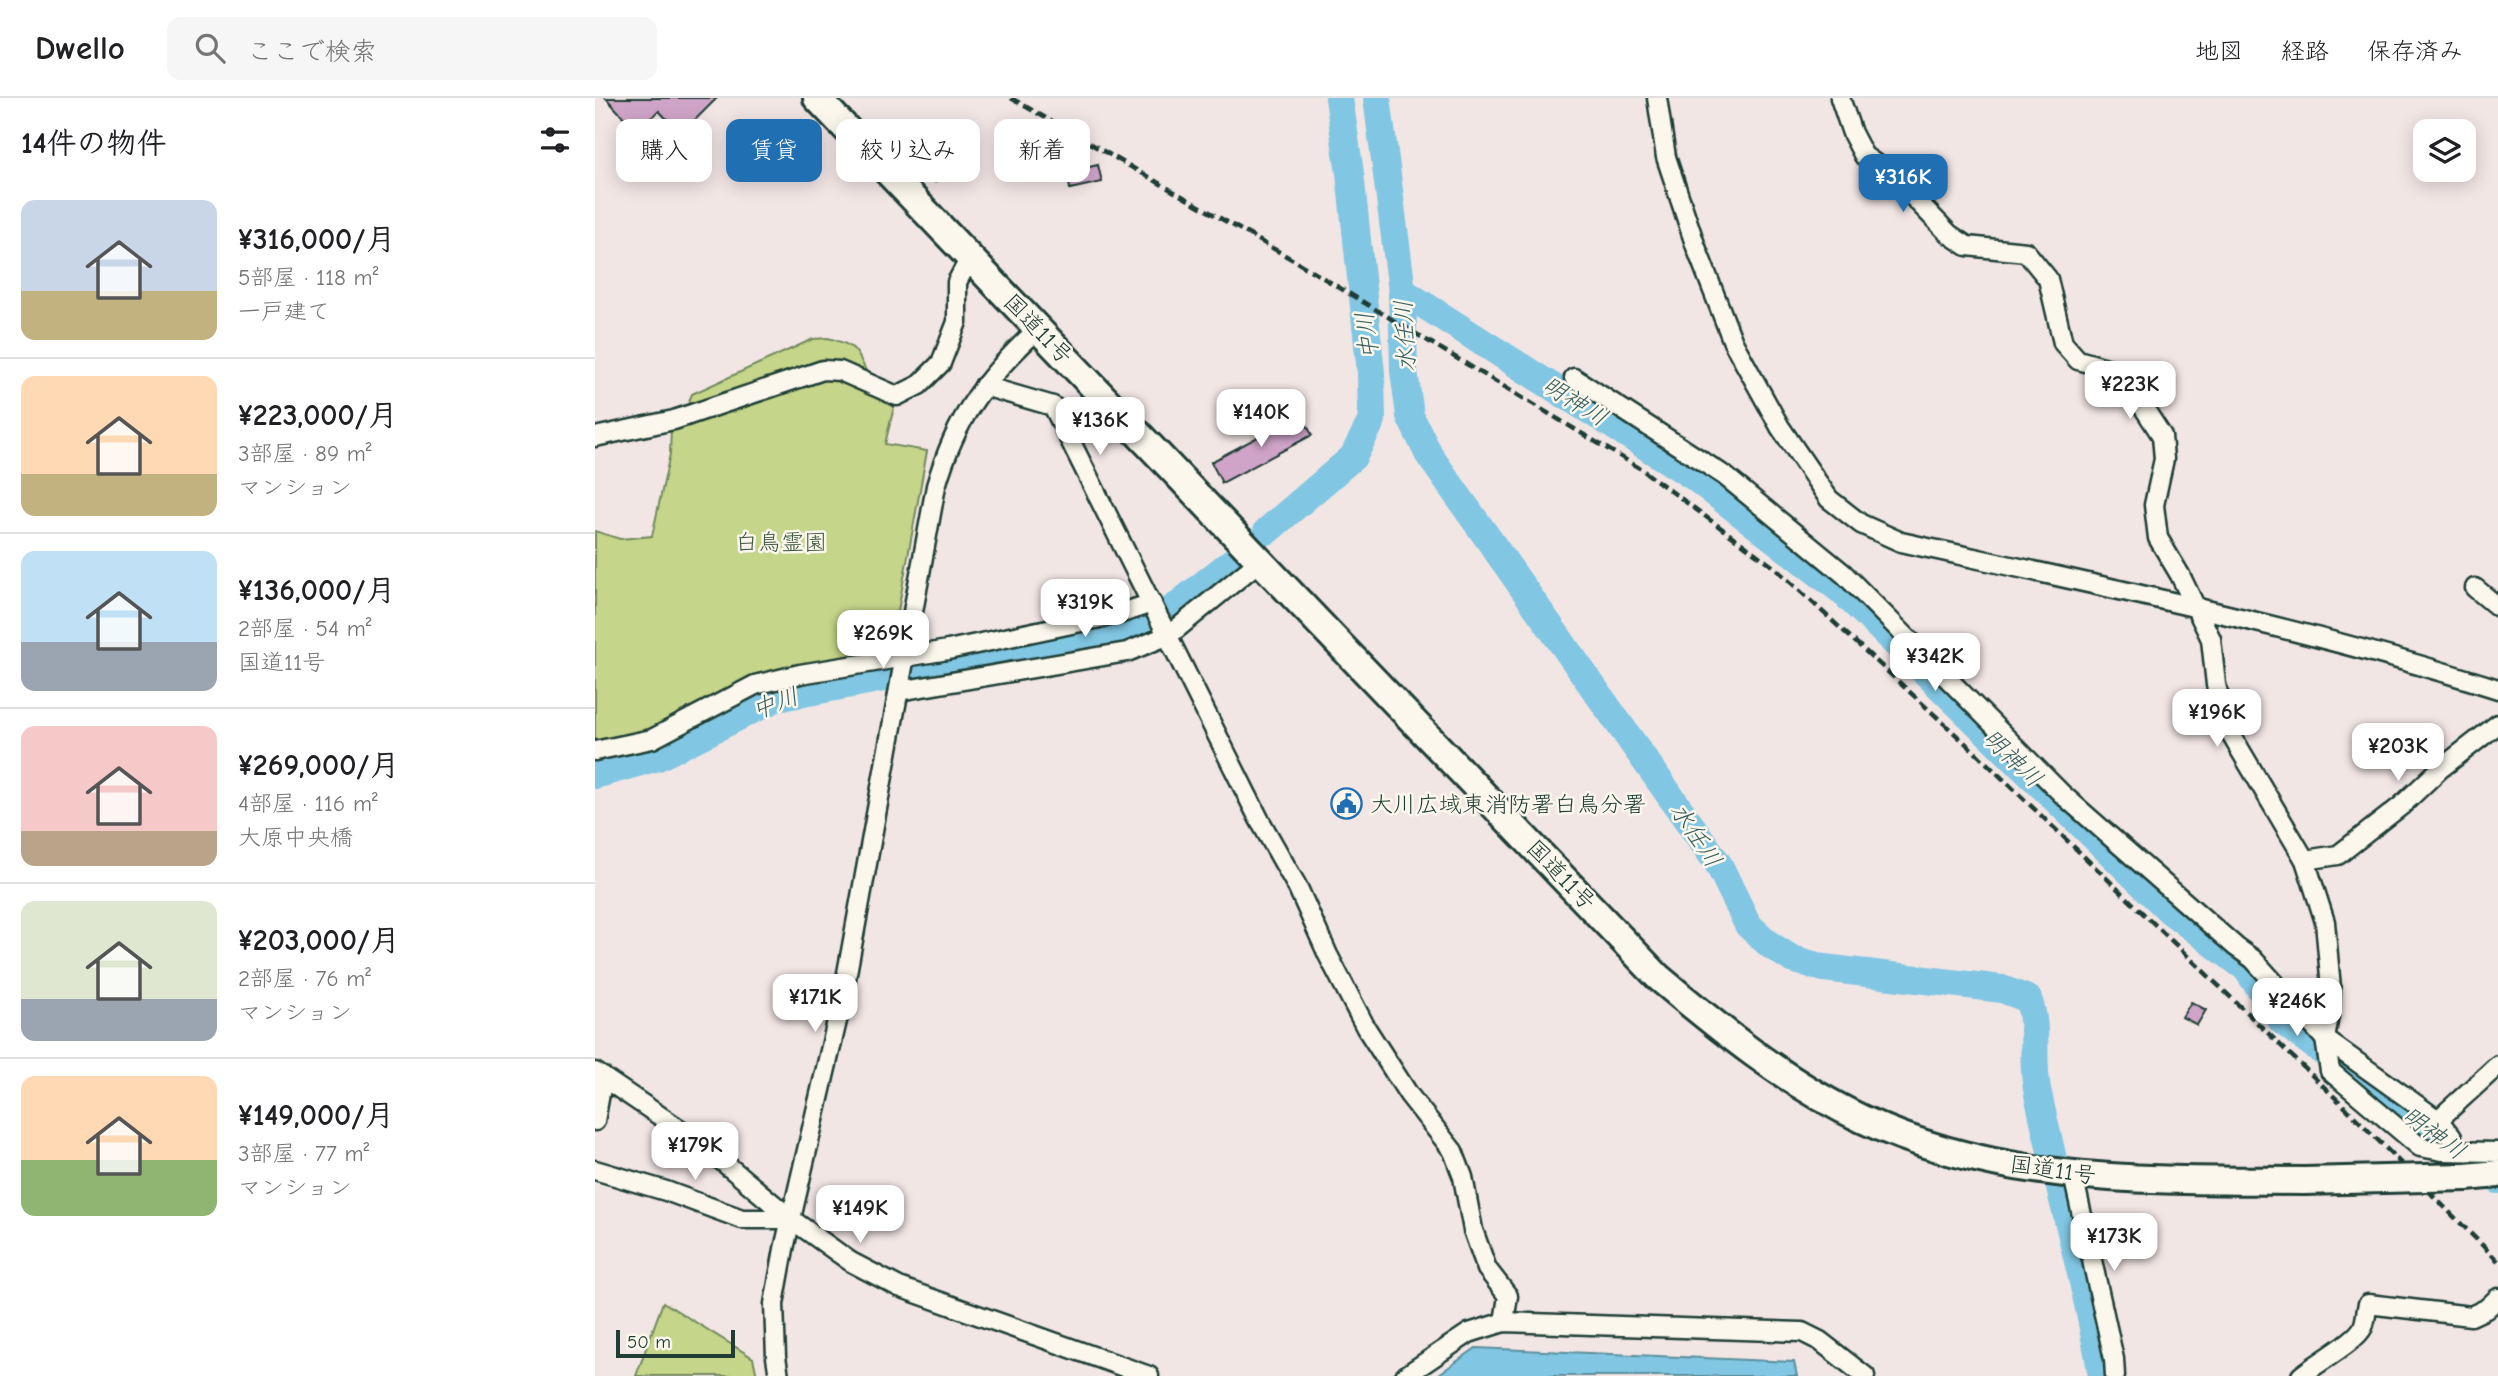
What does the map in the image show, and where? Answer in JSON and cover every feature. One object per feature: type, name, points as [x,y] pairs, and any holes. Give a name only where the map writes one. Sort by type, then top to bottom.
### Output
[{"type":"highway","name":"国道11号","points":[[817,98],[1658,976],[1769,1066],[1862,1119],[1926,1144],[2015,1167],[2140,1180],[2304,1181],[2498,1174]]},
{"type":"street","points":[[1657,98],[1666,157],[1696,247],[1733,342],[1780,427],[1829,499],[1861,524],[1902,542],[2195,607],[2416,663],[2498,690]]},
{"type":"street","points":[[1840,98],[1851,133],[1864,156],[1893,176],[1949,234],[1967,246],[2027,252],[2048,279],[2063,344],[2078,360],[2110,369],[2131,388],[2162,436],[2164,459],[2154,505],[2158,538],[2211,639],[2216,685],[2226,726],[2305,860],[2325,922],[2331,988],[2325,1039],[2330,1071],[2420,1147],[2442,1152],[2498,1153]]},
{"type":"street","points":[[595,437],[674,420],[823,370],[840,370],[897,396],[919,385],[941,363],[957,322],[957,282],[969,258]]},
{"type":"street","points":[[779,1376],[774,1304],[843,995],[936,486],[947,449],[964,414],[984,386],[1038,329]]},
{"type":"street","points":[[1574,378],[1725,476],[1844,574],[2063,795],[2253,959],[2296,1010],[2325,1039],[2438,1120],[2452,1137]]},
{"type":"street","points":[[984,386],[1053,406],[1259,819],[1298,888],[1328,955],[1366,1028],[1409,1095],[1453,1152],[1463,1177],[1473,1230],[1487,1269],[1508,1296],[1504,1322]]},
{"type":"street","points":[[899,691],[1127,652],[1167,632],[1261,560]]},
{"type":"street","points":[[2476,588],[2498,607]]},
{"type":"street","points":[[595,751],[652,739],[755,685],[800,674],[1119,614],[1152,603]]},
{"type":"street","points":[[2305,860],[2338,855],[2498,724]]},
{"type":"street","points":[[2296,1010],[2330,1010]]},
{"type":"street","points":[[2438,1120],[2498,1065]]},
{"type":"street","points":[[595,1122],[599,1075],[703,1145],[791,1220],[851,1262],[899,1287],[1149,1376]]},
{"type":"street","points":[[595,1171],[666,1191],[742,1219],[791,1220]]},
{"type":"street","points":[[2073,1175],[2114,1359],[2115,1376]]},
{"type":"street","points":[[2301,1376],[2321,1359],[2353,1339],[2363,1326],[2368,1304],[2471,1316],[2486,1309],[2498,1298]]},
{"type":"street","points":[[1405,1376],[1469,1333],[1504,1322],[1803,1332],[1820,1340],[1865,1376]]},
{"type":"green space","name":"白鳥霊園","points":[[828,338],[846,344],[855,351],[874,385],[894,407],[885,444],[927,451],[890,655],[769,672],[664,731],[595,747],[595,531],[620,539],[652,536],[670,454],[671,427],[680,425],[692,394],[813,339]]},
{"type":"green space","points":[[663,1302],[753,1358],[757,1376],[636,1376]]},
{"type":"water","points":[[1476,1348],[1794,1362],[1797,1376],[1440,1376],[1439,1374]]},
{"type":"building","points":[[606,98],[717,98],[696,119],[667,119],[659,111],[650,119],[625,119]]},
{"type":"building","points":[[1098,165],[1102,182],[1070,189],[1069,182],[1090,182],[1090,167]]},
{"type":"building","points":[[1301,414],[1312,435],[1222,483],[1211,462]]},
{"type":"building","points":[[2191,1002],[2206,1010],[2197,1025],[2182,1017]]},
{"type":"waterway","name":"中川","points":[[1267,531],[1353,457],[1372,420],[1371,373],[1350,173],[1339,98]]},
{"type":"waterway","name":"水任川","points":[[1377,98],[1402,291],[1404,371],[1410,416],[1429,455],[1719,865],[1748,925],[1770,945],[1792,959],[1824,968],[2002,989],[2028,999],[2033,1021],[2037,1089],[2088,1304],[2102,1376]]},
{"type":"waterway","name":"明神川","points":[[1402,291],[1694,477],[1843,592],[2169,910],[2246,968],[2282,1021],[2498,1180]]},
{"type":"waterway","name":"中川","points":[[595,775],[658,757],[776,698],[927,670],[1044,644],[1130,633],[1170,611],[1233,561]]},
{"type":"railway","points":[[1011,98],[1295,261],[1641,469],[1774,567],[1976,753],[2346,1108],[2498,1261]]},
{"type":"place","name":"大川広域東消防署白鳥分署","points":[[1347,804]]}]
